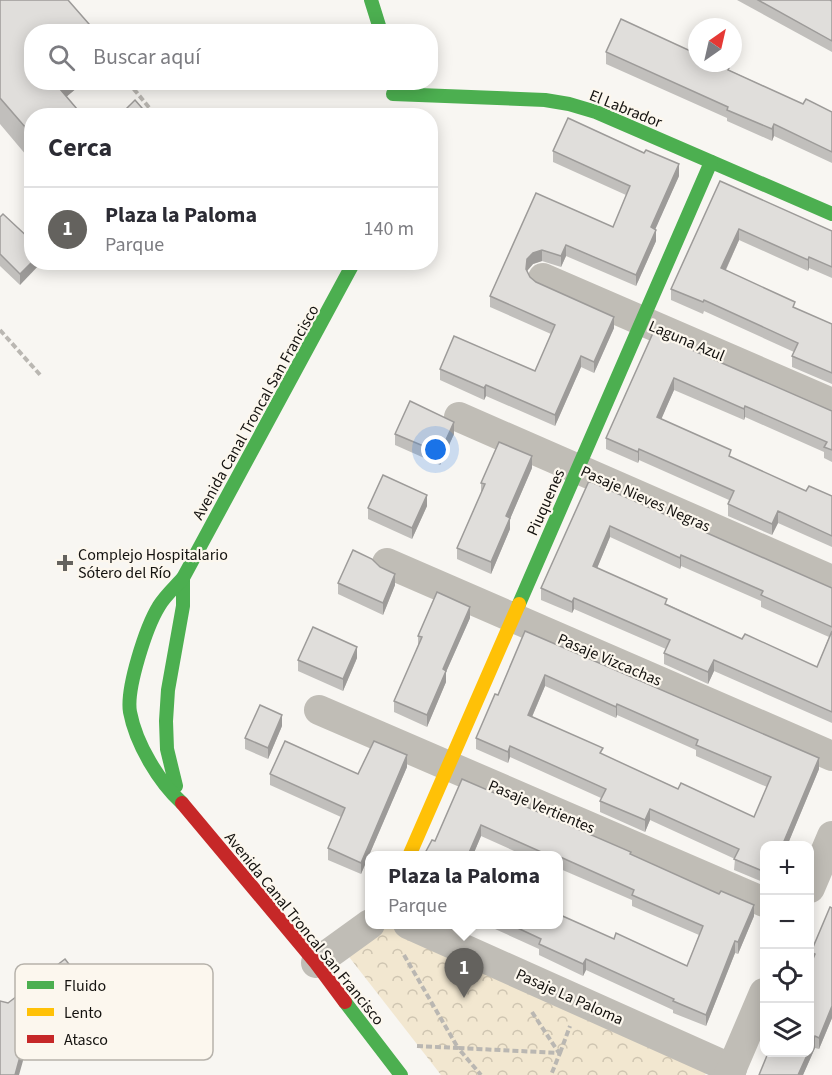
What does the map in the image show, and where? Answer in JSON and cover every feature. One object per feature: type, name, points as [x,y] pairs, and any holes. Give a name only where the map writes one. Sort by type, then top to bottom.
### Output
[{"type":"main road","points":[[371,0],[378,24]]},
{"type":"main road","name":"El Labrador","points":[[392,94],[545,100],[569,104],[596,112],[832,214]]},
{"type":"main road","name":"Piuquenes","points":[[412,851],[711,162]]},
{"type":"main road","name":"Avenida Canal Troncal San Francisco","points":[[350,270],[183,578],[159,605],[145,638],[131,689],[130,711],[140,740],[159,777],[316,963],[401,1075]]},
{"type":"main road","name":"Avenida Canal Troncal San Francisco","points":[[182,803],[167,749],[166,721],[168,690],[183,606],[183,578]]},
{"type":"street","name":"Laguna Azul","points":[[543,278],[832,403]]},
{"type":"street","name":"Pasaje Nieves Negras","points":[[459,417],[832,580]]},
{"type":"street","name":"Pasaje Vizcachas","points":[[387,563],[832,756]]},
{"type":"street","name":"Pasaje Vertientes","points":[[319,710],[760,900]]},
{"type":"street","points":[[814,879],[832,836]]},
{"type":"street","points":[[316,963],[365,927]]},
{"type":"street","name":"Pasaje La Paloma","points":[[403,935],[730,1072]]},
{"type":"street","points":[[730,1072],[761,1003]]},
{"type":"path","points":[[135,90],[149,108]]},
{"type":"path","points":[[0,330],[42,377]]},
{"type":"path","points":[[403,935],[458,1048],[481,1075]]},
{"type":"path","points":[[377,1043],[560,1053],[551,1075]]},
{"type":"green space","points":[[378,929],[398,929],[707,1072],[705,1075],[441,1075],[346,953]]},
{"type":"building","points":[[0,0],[68,0],[89,24],[24,24],[24,90],[61,90],[76,108],[24,108],[24,126],[0,98]]},
{"type":"building","points":[[758,0],[832,1],[832,41]]},
{"type":"building","points":[[621,19],[688,50],[688,72],[732,72],[803,104],[806,99],[832,112],[832,152],[774,124],[772,129],[727,110],[728,107],[606,52]]},
{"type":"building","points":[[135,100],[142,108],[127,108]]},
{"type":"building","points":[[568,118],[644,153],[646,150],[679,164],[651,227],[656,230],[636,275],[566,245],[561,256],[542,250],[533,253],[527,259],[526,269],[536,282],[614,317],[594,362],[581,356],[555,415],[486,385],[484,388],[440,369],[454,336],[535,371],[555,325],[490,296],[536,193],[613,227],[630,186],[553,151]]},
{"type":"building","points":[[720,181],[832,231],[832,267],[809,257],[808,260],[739,229],[721,268],[795,302],[793,307],[832,324],[832,373],[792,356],[798,343],[704,300],[703,302],[671,289]]},
{"type":"building","points":[[3,214],[24,234],[24,270],[20,274],[0,254],[0,217]]},
{"type":"building","points":[[653,333],[832,411],[832,450],[824,447],[827,442],[674,378],[657,417],[731,450],[729,456],[806,491],[809,486],[832,496],[832,536],[778,511],[772,524],[728,504],[734,491],[639,449],[638,452],[606,438]]},
{"type":"building","points":[[410,401],[454,422],[440,453],[395,434]]},
{"type":"building","points":[[499,442],[532,456],[506,516],[510,518],[491,562],[457,548],[485,484],[481,483]]},
{"type":"building","points":[[383,475],[427,495],[412,528],[368,508]]},
{"type":"building","points":[[589,481],[832,588],[832,627],[761,595],[763,591],[681,555],[680,558],[610,526],[593,566],[667,599],[665,604],[742,639],[745,634],[817,667],[832,631],[832,712],[714,660],[708,672],[664,653],[670,640],[574,598],[572,602],[541,588]]},
{"type":"building","points":[[353,550],[395,574],[383,603],[338,583]]},
{"type":"building","points":[[437,592],[470,607],[443,669],[446,671],[427,715],[394,701],[422,637],[418,636]]},
{"type":"building","points":[[313,627],[357,647],[343,679],[298,660]]},
{"type":"building","points":[[525,631],[819,758],[784,841],[760,841],[760,870],[734,859],[739,849],[650,809],[645,820],[600,801],[606,789],[510,746],[508,752],[476,738],[495,694],[498,695]],"holes":[[[545,675],[616,707],[617,704],[698,740],[696,745],[771,777],[754,817],[681,783],[678,789],[600,753],[603,748],[528,715]]]},
{"type":"building","points":[[260,705],[282,715],[268,748],[245,738]]},
{"type":"building","points":[[285,741],[358,774],[374,741],[407,755],[361,863],[328,848],[345,808],[270,774]]},
{"type":"building","points":[[462,779],[631,852],[630,854],[719,894],[721,891],[754,905],[738,942],[735,941],[706,1015],[586,959],[583,964],[539,944],[541,939],[520,929],[563,929],[563,916],[614,939],[616,933],[687,966],[703,926],[632,895],[634,890],[563,858],[563,851],[539,851],[481,825],[470,851],[426,851],[432,840],[435,841]]},
{"type":"building","points":[[830,907],[832,908],[832,1006],[819,1038],[815,1036],[814,1039],[815,954],[814,945]]},
{"type":"building","points":[[65,959],[69,964],[59,964]]},
{"type":"building","points":[[15,998],[15,1060],[19,1060],[15,1075],[0,1075],[0,1001],[8,1003]]},
{"type":"building","points":[[766,1057],[806,1057],[798,1075],[759,1075]]},
{"type":"traffic: fast","points":[[371,0],[378,24]]},
{"type":"traffic: fast","points":[[393,94],[545,100],[569,104],[596,112],[832,214]]},
{"type":"traffic: fast","points":[[519,604],[711,162]]},
{"type":"traffic: fast","points":[[182,803],[150,762],[137,737],[130,712],[131,689],[143,643],[159,606],[183,578],[350,270]]},
{"type":"traffic: fast","points":[[176,786],[167,749],[166,721],[168,690],[183,606],[183,578]]},
{"type":"traffic: fast","points":[[345,1002],[401,1075]]},
{"type":"traffic: slow","points":[[411,851],[519,604]]},
{"type":"traffic: jam","points":[[182,803],[316,963],[345,1002]]},
{"type":"place","name":"Complejo Hospitalario Sótero del Río","points":[[65,563]]},
{"type":"place","name":"Plaza la Paloma","points":[[464,998]]}]
